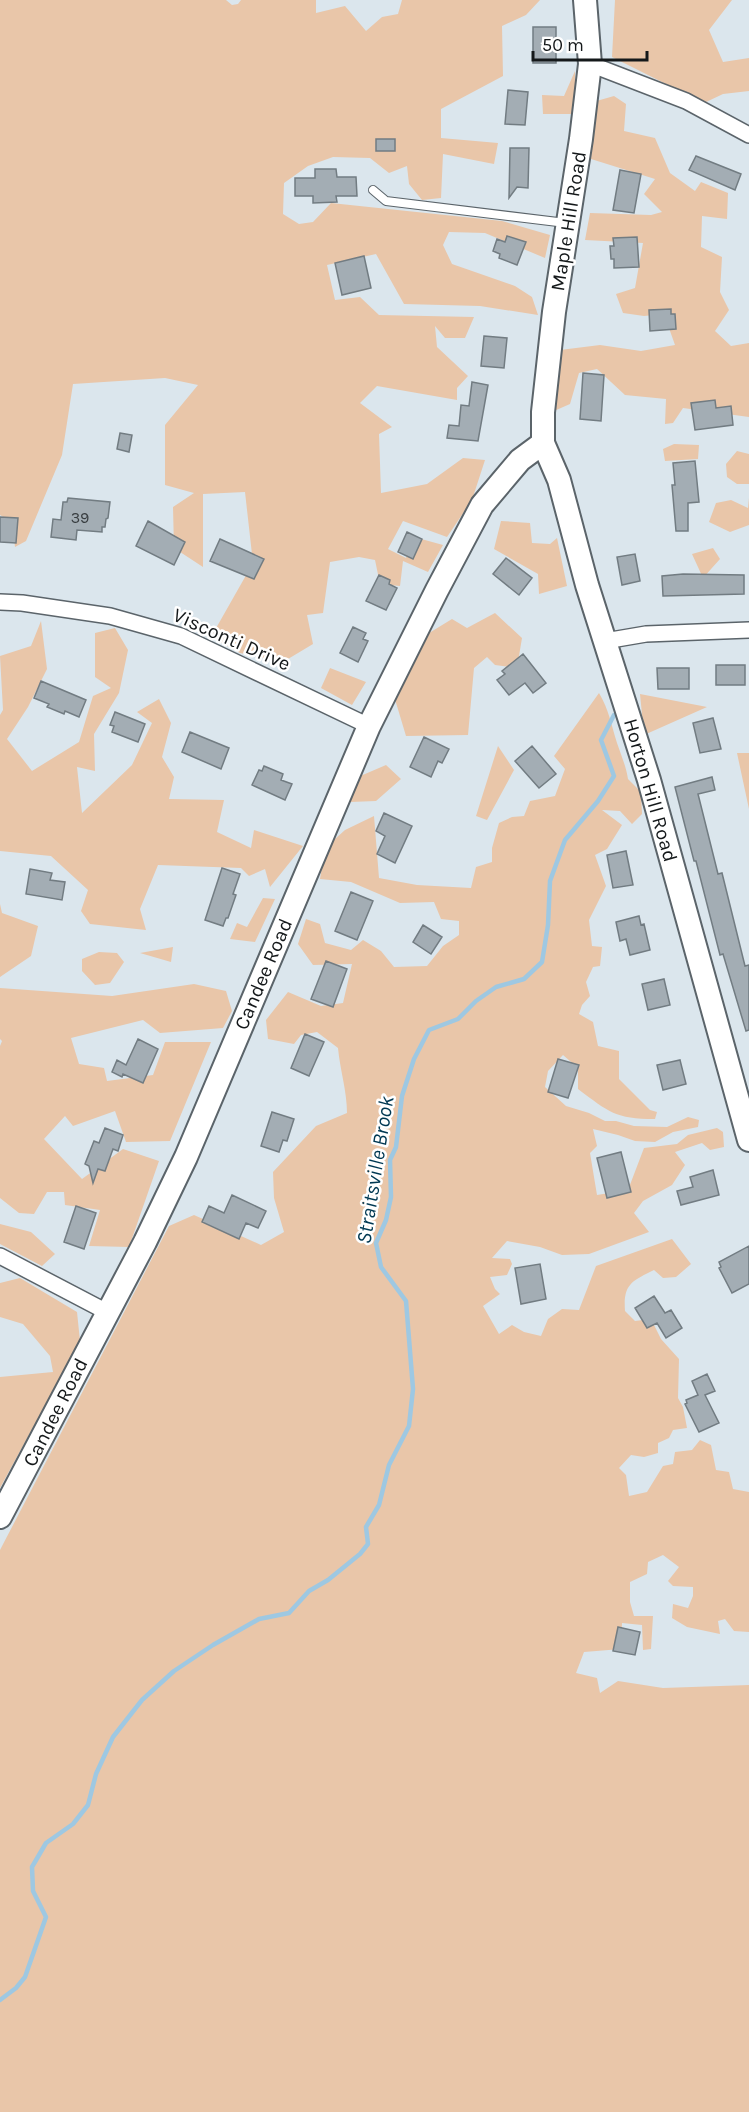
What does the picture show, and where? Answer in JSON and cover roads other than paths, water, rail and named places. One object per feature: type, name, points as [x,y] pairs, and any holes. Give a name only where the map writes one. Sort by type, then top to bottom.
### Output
[{"type":"street","name":"Maple Hill Road","points":[[543,443],[544,400],[590,64],[585,0]]},
{"type":"street","points":[[590,64],[686,101],[749,135]]},
{"type":"street","name":"Horton Hill Road","points":[[543,443],[559,480],[587,585],[649,780],[749,1140]]},
{"type":"street","name":"Candee Road","points":[[0,1517],[145,1242],[186,1157],[369,726],[437,590],[482,505],[520,460],[543,443]]},
{"type":"street","name":"Visconti Drive","points":[[0,602],[110,616],[181,636],[369,726]]},
{"type":"street","points":[[606,641],[646,634],[749,630]]},
{"type":"street","points":[[0,1256],[107,1312]]},
{"type":"lane","points":[[373,190],[386,201],[567,223]]},
{"type":"waterway","name":"Straitsville Brook","points":[[0,2000],[16,1988],[25,1977],[46,1917],[33,1891],[32,1867],[46,1843],[73,1824],[88,1805],[96,1774],[113,1737],[142,1700],[174,1671],[213,1645],[259,1619],[289,1613],[309,1591],[328,1580],[360,1554],[368,1544],[366,1527],[379,1505],[389,1465],[409,1426],[413,1389],[406,1301],[381,1267],[376,1243],[386,1220],[391,1197],[390,1160],[396,1147],[402,1096],[414,1059],[429,1030],[458,1019],[476,1001],[496,987],[524,979],[542,962],[548,925],[550,881],[565,840],[598,801],[614,776],[601,740],[614,715]]}]
